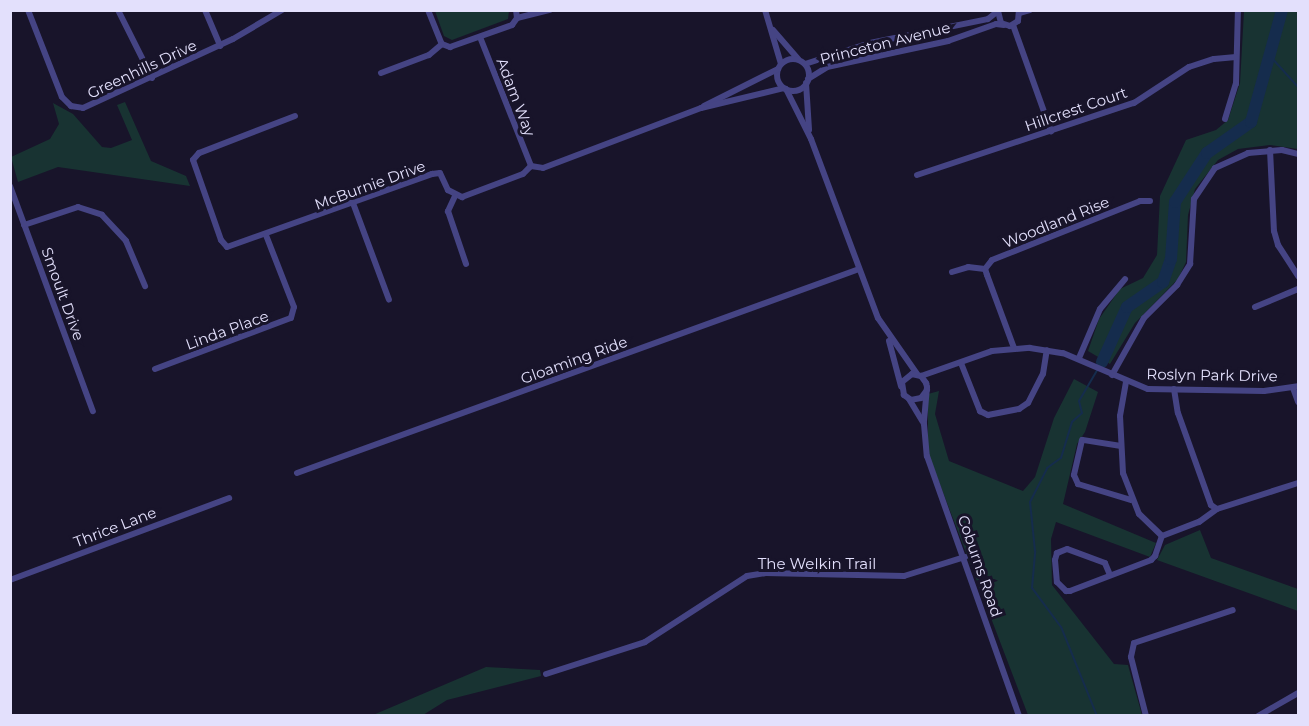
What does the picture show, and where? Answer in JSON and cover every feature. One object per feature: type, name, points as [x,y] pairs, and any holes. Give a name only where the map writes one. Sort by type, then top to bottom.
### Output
[{"type":"street","name":"Greenhills Drive","points":[[28,10],[62,97],[71,106],[94,106],[220,46],[282,10]]},
{"type":"street","points":[[118,10],[152,78]]},
{"type":"street","points":[[205,10],[220,46]]},
{"type":"street","points":[[428,10],[442,44],[450,47],[512,25],[517,14],[550,10]]},
{"type":"street","points":[[765,10],[772,30],[779,67],[777,79],[785,88],[811,139],[859,269],[886,332],[901,386],[907,398],[916,400],[927,388],[886,332]]},
{"type":"street","points":[[1030,10],[1019,12],[1013,25],[1051,131]]},
{"type":"street","points":[[1225,119],[1236,84],[1238,10]]},
{"type":"street","points":[[998,11],[1004,25]]},
{"type":"street","name":"Princeton Avenue","points":[[802,62],[870,44],[988,19],[998,11]]},
{"type":"street","name":"Princeton Avenue","points":[[807,81],[827,67],[948,41],[996,24],[1013,25]]},
{"type":"street","points":[[772,30],[802,62],[807,81],[811,139]]},
{"type":"street","name":"Adam Way","points":[[480,37],[531,166]]},
{"type":"street","points":[[381,73],[429,55],[442,44]]},
{"type":"street","name":"Hillcrest Court","points":[[917,175],[1134,103],[1201,62],[1236,57]]},
{"type":"street","points":[[466,264],[448,211],[455,196],[524,174],[531,166],[543,168],[701,108],[779,67],[789,59],[802,62]]},
{"type":"street","points":[[701,108],[785,88],[799,89],[807,81]]},
{"type":"street","name":"McBurnie Drive","points":[[295,116],[199,153],[193,160],[221,240],[227,247],[440,173],[455,196]]},
{"type":"street","points":[[1270,150],[1274,231],[1278,245],[1299,276]]},
{"type":"street","points":[[1112,375],[1144,318],[1177,285],[1190,264],[1189,225],[1194,199],[1215,168],[1232,158],[1270,150],[1299,154]]},
{"type":"street","name":"Smoult Drive","points":[[10,186],[93,411]]},
{"type":"street","name":"Woodland Rise","points":[[985,269],[992,260],[1140,201],[1150,201]]},
{"type":"street","points":[[353,203],[389,300]]},
{"type":"street","points":[[24,225],[78,207],[102,215],[126,241],[145,286]]},
{"type":"street","name":"Linda Place","points":[[155,369],[291,318],[294,307],[267,235]]},
{"type":"street","points":[[952,272],[968,267],[985,269],[1014,348]]},
{"type":"street","name":"Gloaming Ride","points":[[297,473],[859,269]]},
{"type":"street","points":[[1078,358],[1100,309],[1125,279]]},
{"type":"street","points":[[1255,307],[1299,289]]},
{"type":"street","name":"Roslyn Park Drive","points":[[919,375],[943,371],[961,363],[1014,348],[1047,350],[1078,358],[1126,382],[1148,389],[1263,391],[1296,387]]},
{"type":"street","points":[[961,363],[981,411],[988,415],[1019,410],[1028,403],[1043,374],[1047,350]]},
{"type":"street","name":"Roslyn Park Drive","points":[[927,388],[943,371]]},
{"type":"street","points":[[901,386],[904,378],[919,375]]},
{"type":"street","name":"Roslyn Park Drive","points":[[1126,382],[1120,416],[1121,446],[1131,500],[1139,514],[1162,536]]},
{"type":"street","points":[[1296,387],[1299,402]]},
{"type":"street","name":"Coburns Road","points":[[927,388],[924,424],[927,456],[965,557],[1019,716]]},
{"type":"street","points":[[1174,389],[1181,423],[1211,505],[1217,509]]},
{"type":"street","name":"Coburns Road","points":[[907,398],[916,406],[924,424]]},
{"type":"street","points":[[1121,446],[1082,440],[1074,475],[1078,484],[1131,500]]},
{"type":"street","points":[[1110,575],[1105,563],[1067,549],[1056,556],[1056,577],[1064,590],[1110,575],[1150,560],[1162,536],[1200,522],[1217,509],[1299,483]]},
{"type":"street","name":"Thrice Lane","points":[[10,580],[229,498]]},
{"type":"street","name":"The Welkin Trail","points":[[546,674],[645,642],[747,576],[765,573],[904,576],[965,557]]},
{"type":"street","points":[[1146,716],[1131,657],[1134,643],[1233,610]]},
{"type":"street","points":[[1258,716],[1299,693]]},
{"type":"green space","points":[[435,10],[509,11],[508,19],[452,40],[444,36]]},
{"type":"green space","points":[[1244,11],[1298,11],[1298,149],[1270,145],[1238,149],[1218,160],[1195,189],[1188,215],[1186,262],[1178,279],[1135,323],[1110,364],[1088,351],[1099,319],[1120,289],[1143,278],[1157,255],[1160,196],[1186,140],[1216,130],[1228,120],[1240,83]]},
{"type":"green space","points":[[125,102],[151,161],[186,176],[190,186],[58,167],[18,182],[11,157],[50,139],[59,124],[53,103],[73,114],[102,147],[111,148],[132,140],[117,105]]},
{"type":"green space","points":[[1074,379],[1098,392],[1085,432],[1077,444],[1063,504],[1156,543],[1150,557],[1056,522],[1051,539],[1052,585],[1114,664],[1128,665],[1142,715],[1028,715],[928,453],[928,394],[939,391],[935,414],[949,461],[1023,491],[1035,477],[1054,418]]},
{"type":"green space","points":[[1200,530],[1211,558],[1298,589],[1298,611],[1157,560],[1165,545]]},
{"type":"green space","points":[[486,667],[540,670],[541,676],[447,700],[423,715],[373,715]]},
{"type":"waterway","points":[[1102,362],[1127,307],[1163,282],[1171,259],[1175,202],[1207,153],[1251,122],[1282,10]]},
{"type":"waterway","points":[[1270,56],[1298,87]]},
{"type":"waterway","points":[[1097,716],[1061,627],[1032,588],[1035,551],[1030,502],[1047,468],[1061,458],[1072,422],[1082,413],[1079,401],[1102,362]]}]
